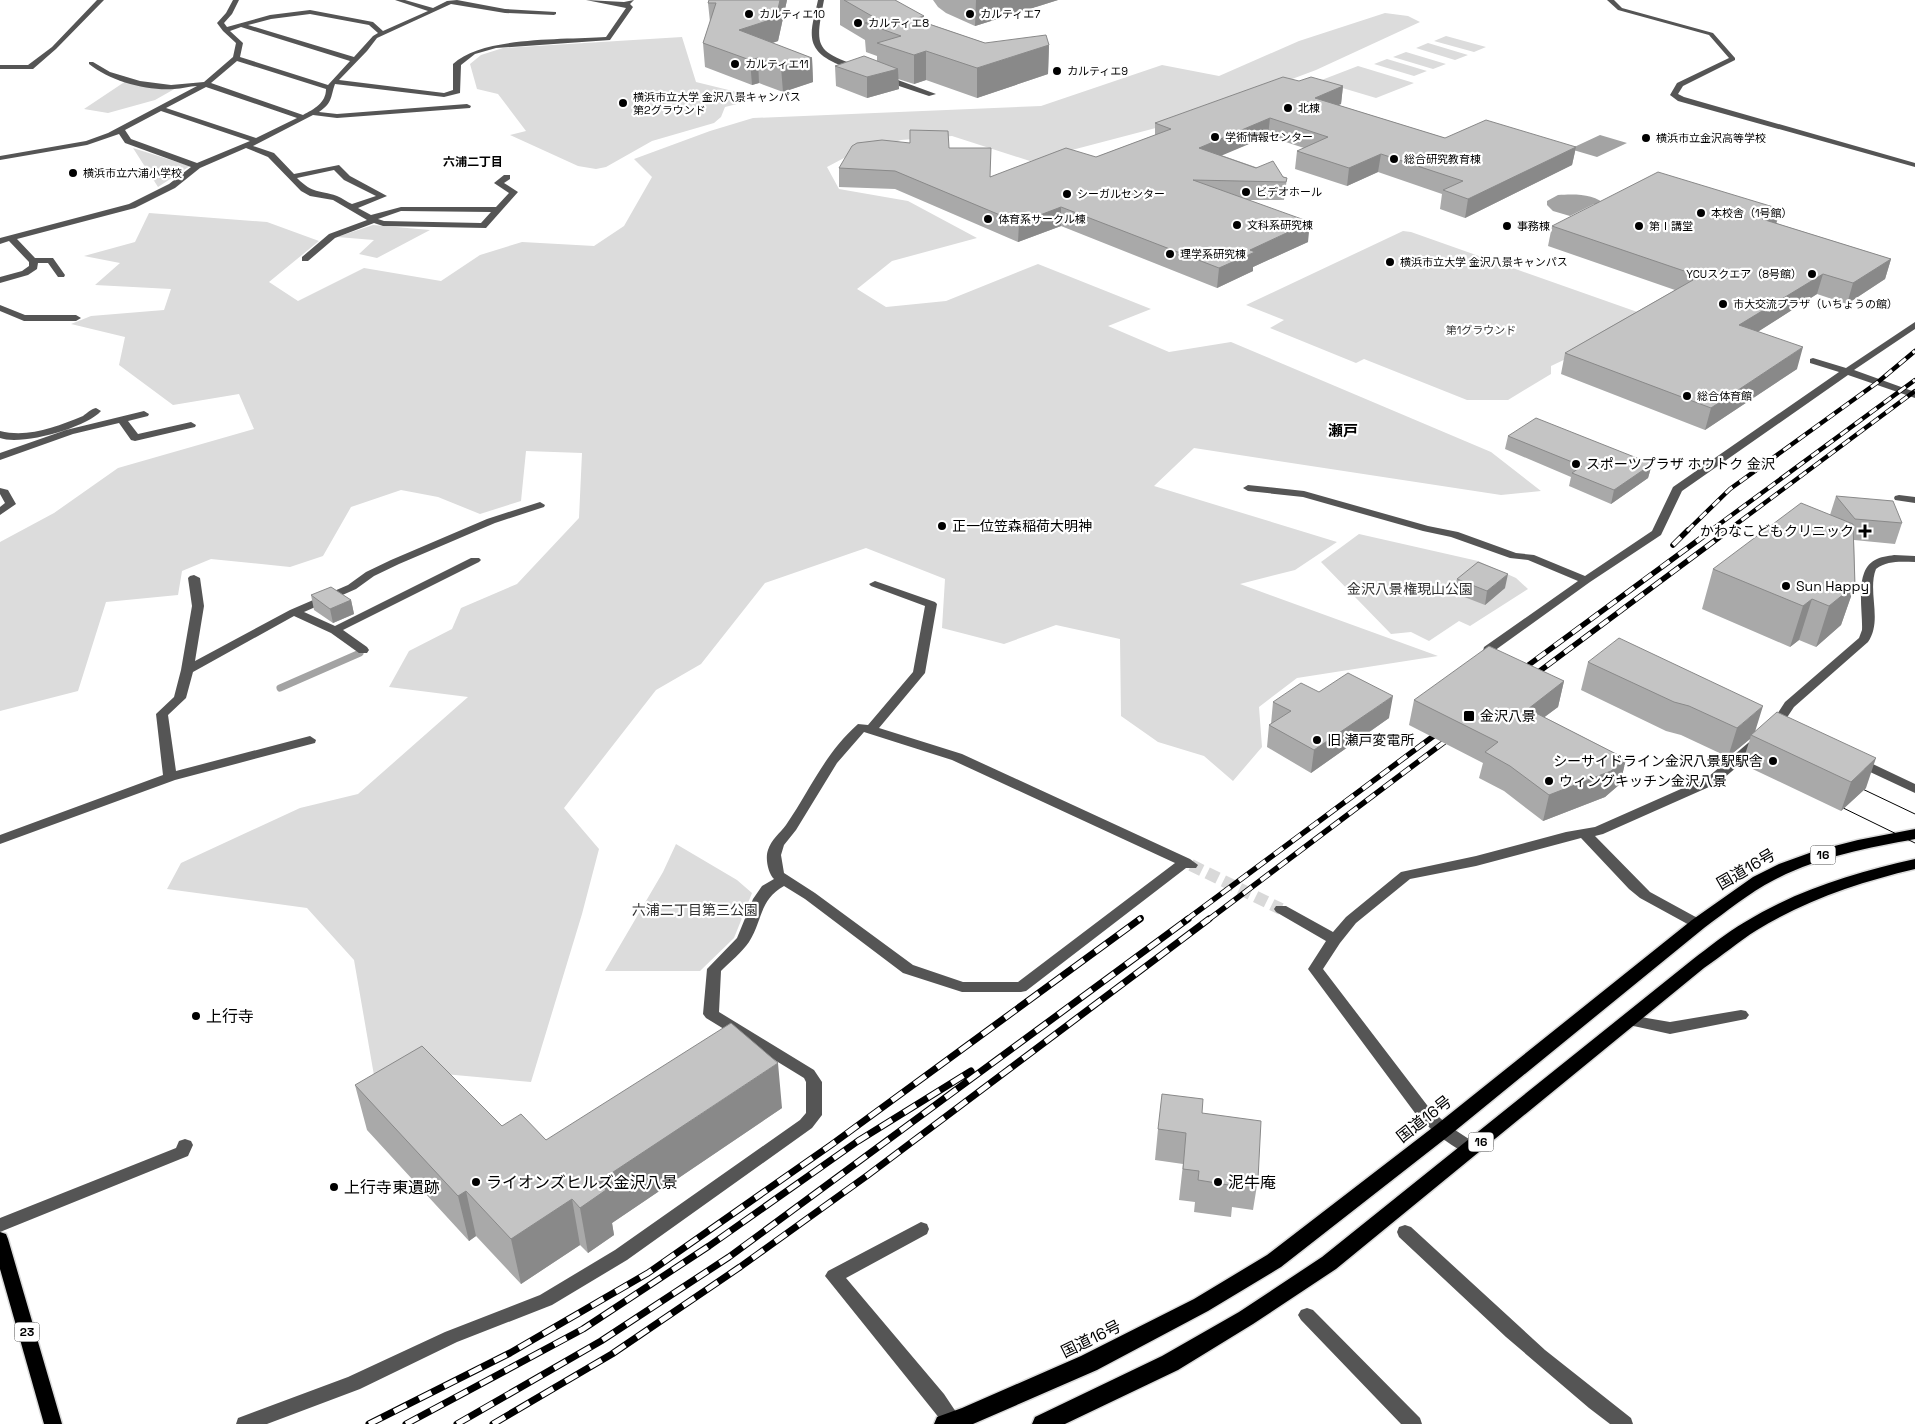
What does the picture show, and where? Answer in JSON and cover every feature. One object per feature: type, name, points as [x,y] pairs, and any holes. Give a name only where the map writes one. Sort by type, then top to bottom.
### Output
[{"type":"highway","name":"国道16号","points":[[949,1422],[1088,1363],[1209,1300],[1274,1261],[1443,1130],[1698,924],[1738,894],[1768,876],[1798,862],[1845,848],[1915,834]]},
{"type":"highway","name":"16","points":[[1044,1424],[1170,1363],[1254,1312],[1329,1263],[1698,964],[1750,927],[1797,902],[1847,883],[1915,864]]},
{"type":"main road","name":"23","points":[[0,1239],[53,1424]]},
{"type":"street","points":[[0,67],[30,67],[54,48],[101,0]]},
{"type":"street","points":[[0,158],[87,142],[111,135],[206,84],[236,58],[240,43],[220,24],[229,14],[236,0]]},
{"type":"street","points":[[398,0],[433,10]]},
{"type":"street","points":[[236,58],[332,85],[444,95],[452,94],[457,92],[457,64],[472,53],[495,46],[608,39],[630,7],[628,2],[590,0]]},
{"type":"street","points":[[821,0],[814,38],[816,44],[830,57],[867,72]]},
{"type":"street","points":[[1610,0],[1620,9],[1711,34],[1733,59],[1680,85],[1674,95],[1681,99],[1915,166]]},
{"type":"street","points":[[0,241],[132,206],[172,186],[197,166],[247,146],[312,113],[324,105],[330,96],[332,85],[373,39],[452,1],[505,11],[554,13]]},
{"type":"street","points":[[225,30],[283,15],[320,13],[371,23],[382,34]]},
{"type":"street","points":[[240,25],[355,60]]},
{"type":"street","points":[[92,63],[98,69],[123,78],[172,87],[206,84],[303,117]]},
{"type":"street","points":[[876,75],[932,94]]},
{"type":"street","points":[[312,113],[337,116],[467,106]]},
{"type":"street","points":[[161,109],[257,141]]},
{"type":"street","points":[[121,130],[128,141],[197,166]]},
{"type":"street","points":[[247,146],[271,155],[308,191],[335,198],[372,219],[383,223],[431,226],[483,226],[514,192],[498,183],[508,177]]},
{"type":"street","points":[[294,176],[336,167],[347,178],[383,196],[352,207]]},
{"type":"street","points":[[305,259],[332,236],[359,228],[372,219],[401,209],[498,210]]},
{"type":"street","points":[[0,280],[25,273],[34,267],[33,261],[11,238]]},
{"type":"street","points":[[33,261],[50,260],[61,276]]},
{"type":"street","points":[[0,308],[24,318],[76,318]]},
{"type":"street","points":[[1488,655],[1488,650],[1586,580],[1658,533],[1677,489],[1915,325]]},
{"type":"street","points":[[1813,361],[1915,395]]},
{"type":"street","points":[[0,434],[27,438],[88,417],[96,411]]},
{"type":"street","points":[[0,457],[70,432],[144,414]]},
{"type":"street","points":[[122,419],[135,438],[190,425]]},
{"type":"street","points":[[1248,488],[1304,494],[1427,529],[1454,534],[1514,556],[1530,557],[1586,580]]},
{"type":"street","points":[[0,491],[4,492],[11,504],[0,512]]},
{"type":"street","points":[[1899,498],[1915,500]]},
{"type":"street","points":[[186,670],[294,612],[352,587],[370,574],[490,521],[540,505]]},
{"type":"street","points":[[1472,1149],[1443,1130],[1424,1113],[1315,969],[1335,939],[1351,920],[1406,875],[1476,861],[1566,836],[1598,831],[1712,780],[1778,724],[1789,705],[1860,644],[1868,632],[1866,578],[1871,567],[1878,561],[1889,558],[1915,559]]},
{"type":"street","points":[[336,630],[475,560]]},
{"type":"street","points":[[170,777],[162,714],[180,698],[198,606],[194,578]]},
{"type":"street","points":[[871,729],[919,673],[932,604],[875,584]]},
{"type":"street","points":[[294,612],[336,630],[363,650]]},
{"type":"street","points":[[1778,724],[1791,730]]},
{"type":"street","points":[[862,726],[871,729],[957,757],[1188,864],[1021,987],[962,987],[908,969],[810,896],[777,875],[774,854],[779,838],[789,829],[851,735],[862,726]]},
{"type":"street","points":[[0,840],[170,777],[310,740]]},
{"type":"street","points":[[1842,754],[1915,789]]},
{"type":"street","points":[[1584,833],[1634,886],[1645,895],[1698,924]]},
{"type":"street","points":[[245,1424],[354,1383],[451,1337],[546,1300],[621,1255],[806,1124],[814,1115],[814,1082],[808,1074],[711,1014],[714,969],[744,940],[760,899],[767,889],[783,880]]},
{"type":"street","points":[[1281,909],[1335,939]]},
{"type":"street","points":[[1629,1020],[1670,1028],[1741,1015]]},
{"type":"street","points":[[0,1225],[182,1152],[185,1146]]},
{"type":"street","points":[[921,1229],[834,1276],[938,1400],[949,1422]]},
{"type":"street","points":[[1405,1232],[1502,1324],[1586,1395],[1613,1421]]},
{"type":"street","points":[[1308,1315],[1413,1424]]},
{"type":"green space","points":[[1385,13],[1408,16],[1420,22],[1316,70],[1171,124],[1030,161],[952,136],[901,140],[844,158],[827,167],[839,189],[908,201],[977,238],[892,261],[857,289],[886,307],[946,301],[1038,264],[1151,309],[1108,326],[1169,352],[1231,342],[1491,452],[1541,491],[1501,495],[1194,448],[1154,486],[1337,542],[1295,570],[1240,584],[1438,656],[1297,678],[1259,707],[1262,747],[1233,781],[1204,756],[1158,742],[1121,716],[1120,639],[1056,625],[1004,644],[942,628],[945,579],[866,548],[765,583],[701,664],[656,690],[564,808],[599,849],[582,914],[531,1082],[444,1074],[376,1087],[354,960],[307,908],[167,889],[181,863],[300,808],[358,794],[468,697],[389,687],[409,651],[452,629],[461,608],[517,584],[579,518],[582,453],[526,451],[521,501],[480,514],[438,497],[401,490],[351,507],[323,556],[290,567],[211,559],[182,571],[178,595],[106,602],[78,691],[0,711],[0,542],[54,513],[118,468],[254,429],[239,394],[173,405],[119,365],[125,337],[71,324],[91,316],[164,310],[171,289],[95,285],[120,263],[84,256],[135,242],[149,213],[267,222],[319,241],[269,282],[298,301],[364,268],[441,281],[480,255],[522,242],[594,246],[624,226],[652,177],[634,159],[710,131],[753,118],[1041,106],[1162,65],[1219,76],[1299,41]]},
{"type":"green space","points":[[1446,36],[1486,47],[1474,52],[1434,41]]},
{"type":"green space","name":"横浜市立大学 金沢八景キャンパス 第2グラウンド","points":[[682,37],[696,82],[753,96],[757,99],[725,107],[721,117],[714,123],[652,141],[606,167],[596,169],[578,166],[510,135],[526,131],[498,94],[477,89],[470,64],[481,55],[503,48]]},
{"type":"green space","points":[[1428,43],[1468,55],[1455,60],[1416,48]]},
{"type":"green space","points":[[1406,52],[1446,64],[1433,69],[1393,57]]},
{"type":"green space","points":[[1387,59],[1427,71],[1414,76],[1374,64]]},
{"type":"green space","points":[[1358,66],[1414,83],[1376,98],[1319,81]]},
{"type":"green space","points":[[126,81],[178,87],[155,100],[108,113],[84,109]]},
{"type":"green space","points":[[133,148],[190,166],[158,187]]},
{"type":"green space","points":[[373,225],[430,230],[377,258],[359,254],[374,240],[337,237]]},
{"type":"green space","name":"第1グラウンド","points":[[1403,231],[1411,232],[1643,314],[1572,356],[1551,366],[1551,374],[1508,400],[1467,400],[1364,359],[1356,363],[1270,328],[1284,320],[1246,305]]},
{"type":"green space","name":"金沢八景権現山公園","points":[[1359,534],[1478,561],[1516,578],[1528,589],[1470,626],[1459,621],[1429,641],[1411,632],[1391,634],[1321,562]]},
{"type":"green space","name":"六浦二丁目第三公園","points":[[676,844],[737,880],[752,893],[734,938],[700,971],[605,971],[663,872]]},
{"type":"shaded area","points":[[1600,135],[1627,143],[1597,157],[1570,149]]},
{"type":"shaded area","points":[[1558,195],[1590,197],[1602,202],[1606,206],[1594,204],[1570,216],[1553,211],[1547,205],[1547,201]]},
{"type":"building","points":[[709,0],[780,0],[776,18],[739,30],[812,58],[781,67],[758,58],[750,60],[703,43],[716,3],[708,3]]},
{"type":"building","points":[[844,0],[895,0],[924,16],[914,19],[985,43],[1046,35],[1049,45],[977,68],[926,51],[914,55],[877,43],[901,36],[865,23],[877,19]]},
{"type":"building","points":[[864,56],[898,69],[867,77],[835,66]]},
{"type":"building","points":[[1283,77],[1299,81],[1311,77],[1343,86],[1315,98],[1445,138],[1486,120],[1576,147],[1468,199],[1443,190],[1463,181],[1381,154],[1349,168],[1297,151],[1328,137],[1270,118],[1199,148],[1256,168],[1273,161],[1283,177],[1287,178],[1286,182],[1193,180],[1310,222],[1250,250],[1255,252],[1219,268],[1061,207],[1019,223],[895,171],[839,168],[852,146],[857,143],[882,140],[910,143],[910,130],[948,131],[949,148],[991,148],[990,177],[1066,148],[1096,157],[1171,129],[1155,123]]},
{"type":"building","points":[[1658,172],[1780,209],[1762,219],[1891,259],[1853,283],[1823,274],[1739,325],[1803,347],[1711,408],[1565,353],[1693,280],[1687,278],[1693,274],[1552,226]]},
{"type":"building","points":[[1536,418],[1652,464],[1614,490],[1572,473],[1582,466],[1508,436]]},
{"type":"building","points":[[1836,496],[1893,501],[1902,523],[1855,519]]},
{"type":"building","points":[[1801,503],[1853,524],[1855,585],[1829,606],[1812,599],[1803,606],[1713,569]]},
{"type":"building","points":[[1478,562],[1508,574],[1487,591],[1457,579]]},
{"type":"building","points":[[331,587],[351,600],[330,609],[311,595]]},
{"type":"building","points":[[1619,638],[1763,706],[1737,728],[1689,706],[1674,702],[1588,662]]},
{"type":"building","points":[[1489,646],[1564,681],[1528,709],[1626,759],[1611,771],[1549,795],[1510,766],[1485,752],[1498,742],[1414,700]]},
{"type":"building","points":[[1348,673],[1393,696],[1314,750],[1269,725],[1291,711],[1273,702],[1301,683],[1319,692]]},
{"type":"building","points":[[1777,712],[1876,758],[1851,782],[1751,735]]},
{"type":"building","points":[[731,1023],[778,1063],[598,1182],[606,1190],[580,1208],[572,1199],[511,1239],[466,1191],[458,1196],[355,1085],[422,1046],[502,1126],[521,1114],[546,1140]]},
{"type":"building","points":[[1162,1094],[1203,1099],[1202,1113],[1261,1121],[1258,1179],[1236,1176],[1235,1186],[1198,1180],[1199,1171],[1183,1169],[1186,1133],[1158,1129]]},
{"type":"waterway","points":[[280,688],[360,653]]},
{"type":"tunnel","points":[[1191,865],[1281,909]]},
{"type":"tram line","points":[[1720,749],[1756,766]]},
{"type":"tram line","points":[[1852,784],[1915,814]]},
{"type":"tram line","points":[[1833,803],[1915,843]]},
{"type":"railway","points":[[1687,531],[1730,489],[1878,382],[1915,351]]},
{"type":"railway","points":[[1710,531],[1915,380]]},
{"type":"railway","points":[[1727,531],[1915,391]]},
{"type":"railway","points":[[1519,672],[1712,530]]},
{"type":"railway","points":[[1529,679],[1729,530]]},
{"type":"railway","points":[[1673,545],[1687,531]]},
{"type":"railway","points":[[1186,920],[1443,729]]},
{"type":"railway","points":[[1208,920],[1455,734]]},
{"type":"railway","points":[[369,1424],[510,1353],[648,1273],[831,1145],[1140,919]]},
{"type":"railway","points":[[457,1424],[601,1341],[729,1257],[1188,919]]},
{"type":"railway","points":[[493,1424],[612,1354],[740,1267],[868,1175],[1209,919]]},
{"type":"railway","points":[[406,1424],[583,1329],[709,1246],[858,1141],[971,1071]]},
{"type":"place","name":"カルティエ10","points":[[749,14]]},
{"type":"place","name":"カルティエ7","points":[[970,14]]},
{"type":"place","name":"カルティエ8","points":[[858,23]]},
{"type":"place","name":"カルティエ11","points":[[735,64]]},
{"type":"place","name":"カルティエ9","points":[[1057,71]]},
{"type":"place","name":"横浜市立大学 金沢八景キャンパス 第2グラウンド","points":[[623,103]]},
{"type":"place","name":"北棟","points":[[1288,108]]},
{"type":"place","name":"学術情報センター","points":[[1215,137]]},
{"type":"place","name":"横浜市立金沢高等学校","points":[[1646,138]]},
{"type":"place","name":"総合研究教育棟","points":[[1394,159]]},
{"type":"place","name":"横浜市立六浦小学校","points":[[73,173]]},
{"type":"place","name":"ビデオホール","points":[[1246,192]]},
{"type":"place","name":"シーガルセンター","points":[[1067,194]]},
{"type":"place","name":"本校舎（1号館）","points":[[1701,213]]},
{"type":"place","name":"体育系サークル棟","points":[[988,219]]},
{"type":"place","name":"文科系研究棟","points":[[1237,225]]},
{"type":"place","name":"事務棟","points":[[1507,226]]},
{"type":"place","name":"第Ⅰ講堂","points":[[1639,226]]},
{"type":"place","name":"理学系研究棟","points":[[1170,254]]},
{"type":"place","name":"横浜市立大学 金沢八景キャンパス","points":[[1390,262]]},
{"type":"place","name":"YCUスクエア（8号館）","points":[[1812,274]]},
{"type":"place","name":"市大交流プラザ（いちょうの館）","points":[[1723,304]]},
{"type":"place","name":"総合体育館","points":[[1687,396]]},
{"type":"place","name":"スポーツプラザ ホウトク 金沢","points":[[1576,464]]},
{"type":"place","name":"正一位笠森稲荷大明神","points":[[942,526]]},
{"type":"place","name":"かわなこどもクリニック","points":[[1865,531]]},
{"type":"place","name":"Sun Happy","points":[[1786,586]]},
{"type":"place","name":"金沢八景","points":[[1469,716]]},
{"type":"place","name":"旧 瀬戸変電所","points":[[1317,740]]},
{"type":"place","name":"シーサイドライン金沢八景駅駅舎","points":[[1773,761]]},
{"type":"place","name":"ウィングキッチン金沢八景","points":[[1549,781]]},
{"type":"place","name":"上行寺","points":[[196,1016]]},
{"type":"place","name":"ライオンズヒルズ金沢八景","points":[[476,1182]]},
{"type":"place","name":"泥牛庵","points":[[1218,1182]]},
{"type":"place","name":"上行寺東遺跡","points":[[334,1187]]},
{"type":"district","name":"六浦二丁目","points":[[473,162]]},
{"type":"district","name":"瀬戸","points":[[1343,430]]}]
